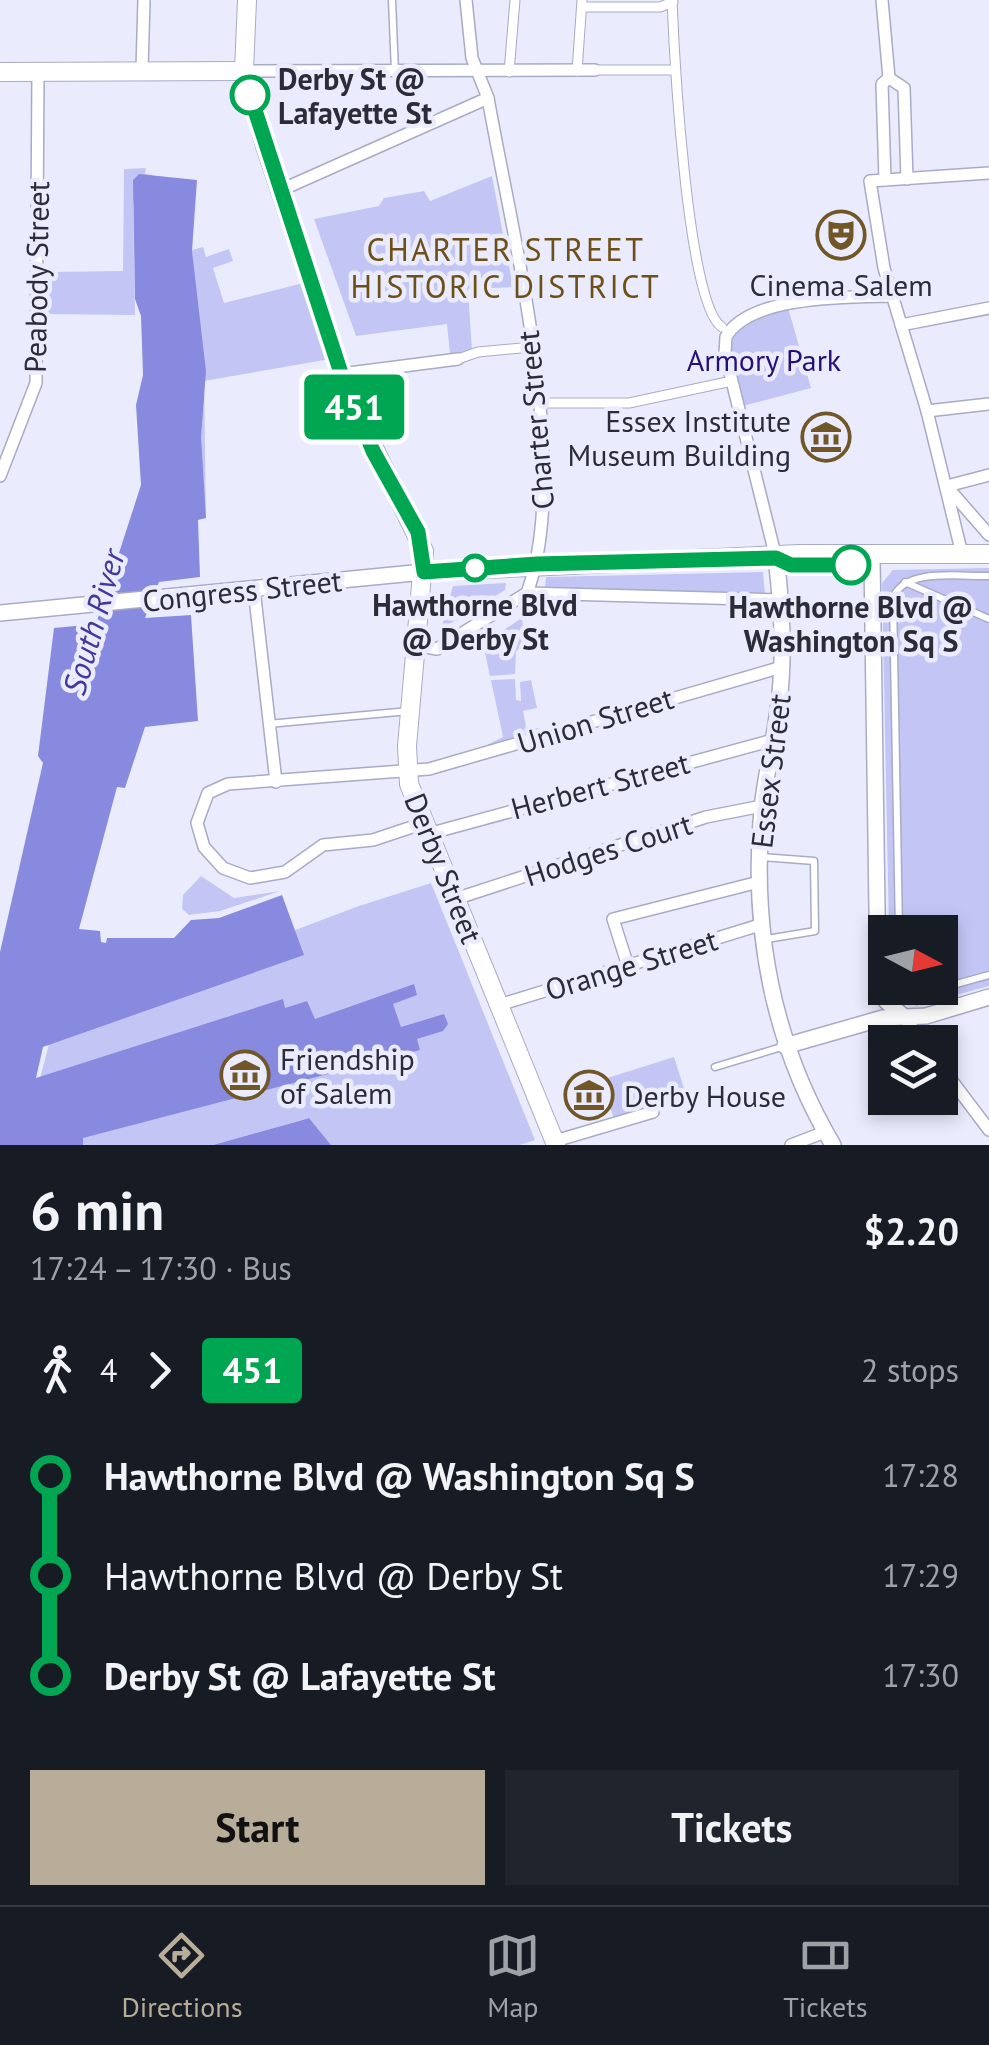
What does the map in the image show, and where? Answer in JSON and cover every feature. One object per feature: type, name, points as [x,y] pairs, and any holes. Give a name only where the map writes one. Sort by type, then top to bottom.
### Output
[{"type":"main road","name":"Derby Street","points":[[247,0],[244,71],[281,190],[342,374],[373,451],[418,532],[424,572],[408,772],[426,828],[556,1143]]},
{"type":"main road","points":[[0,72],[244,71]]},
{"type":"main road","points":[[424,572],[537,564],[776,558],[791,565],[856,565],[872,558],[986,554]]},
{"type":"street","points":[[142,69],[144,0]]},
{"type":"street","name":"Charter Street","points":[[466,0],[476,72],[488,98],[538,403],[544,500],[537,564],[527,593]]},
{"type":"street","points":[[509,72],[516,0]]},
{"type":"street","points":[[882,0],[888,78],[882,84],[885,180]]},
{"type":"street","points":[[577,71],[582,4],[660,7],[672,1]]},
{"type":"street","name":"Essex Street","points":[[672,1],[674,70],[693,238],[710,317],[726,329],[724,345],[776,558],[782,668],[762,806],[763,932],[774,1005],[785,1046],[829,1139]]},
{"type":"street","name":"Peabody Street","points":[[0,476],[36,382],[38,70]]},
{"type":"street","points":[[244,71],[674,70]]},
{"type":"street","points":[[888,78],[904,88],[907,179]]},
{"type":"street","points":[[281,190],[488,98]]},
{"type":"street","points":[[962,554],[947,486],[873,220],[870,181],[989,173]]},
{"type":"street","points":[[726,329],[805,296],[825,292],[892,296]]},
{"type":"street","points":[[901,326],[989,308]]},
{"type":"street","points":[[342,374],[531,346]]},
{"type":"street","points":[[538,403],[629,403],[732,381]]},
{"type":"street","points":[[927,411],[989,404]]},
{"type":"street","points":[[947,486],[989,474]]},
{"type":"street","points":[[947,486],[989,535]]},
{"type":"street","points":[[872,558],[878,980],[886,1001],[910,1025]]},
{"type":"street","name":"Congress Street","points":[[0,613],[424,572]]},
{"type":"street","points":[[254,589],[276,782]]},
{"type":"street","points":[[416,645],[436,649],[527,593],[780,600]]},
{"type":"street","name":"Union Street","points":[[276,782],[408,772],[782,668]]},
{"type":"street","name":"Herbert Street","points":[[276,782],[228,784],[208,793],[202,801],[198,836],[213,860],[236,875],[274,877],[323,845],[374,840],[426,828],[773,740]]},
{"type":"street","name":"Hodges Court","points":[[455,899],[706,817],[762,806]]},
{"type":"street","points":[[627,963],[613,920],[760,882]]},
{"type":"street","name":"Orange Street","points":[[500,1005],[627,963],[763,932]]},
{"type":"street","points":[[785,1046],[883,1018],[926,1016],[989,997]]},
{"type":"street","points":[[958,1089],[989,1130]]},
{"type":"street","points":[[556,1143],[653,1112]]},
{"type":"street","points":[[791,1145],[829,1139]]},
{"type":"lane","points":[[392,0],[395,72]]},
{"type":"lane","points":[[898,915],[893,598],[905,582],[986,576],[986,554]]},
{"type":"lane","points":[[905,582],[989,620]]},
{"type":"lane","points":[[268,724],[410,710]]},
{"type":"lane","points":[[760,856],[814,861],[816,931],[763,932]]},
{"type":"lane","points":[[958,984],[989,975]]},
{"type":"lane","points":[[715,1067],[785,1046]]},
{"type":"green space","points":[[146,168],[145,174],[153,175],[133,202],[135,315],[48,314],[49,272],[123,271],[124,169]]},
{"type":"green space","points":[[492,176],[513,287],[468,289],[472,351],[450,354],[447,324],[356,336],[314,219],[379,206],[384,198],[424,191],[430,201]]},
{"type":"green space","points":[[191,226],[192,250],[203,247],[206,257],[229,249],[233,261],[213,268],[224,303],[311,281],[336,358],[204,381],[206,518],[173,227]]},
{"type":"green space","name":"Armory Park","points":[[787,304],[811,388],[739,407],[726,337],[729,331]]},
{"type":"green space","points":[[989,568],[989,986],[958,994],[958,915],[889,915],[882,583],[893,570]]},
{"type":"green space","points":[[763,572],[765,594],[545,588],[546,577]]},
{"type":"green space","points":[[506,583],[505,590],[441,629],[453,586]]},
{"type":"green space","points":[[522,618],[525,642],[516,652],[515,674],[490,676],[484,648],[473,650]]},
{"type":"green space","points":[[515,679],[516,700],[521,701],[520,682],[531,680],[537,708],[523,711],[526,727],[543,729],[483,747],[503,737],[491,680]]},
{"type":"green space","points":[[201,876],[234,898],[280,891],[220,911],[189,915],[182,909],[183,895]]},
{"type":"green space","points":[[431,883],[535,1140],[520,1145],[331,1145],[309,1118],[213,1145],[44,1145],[33,1105],[55,1021],[356,907]]},
{"type":"green space","points":[[674,1057],[687,1098],[614,1119],[601,1080]]},
{"type":"water","points":[[139,174],[197,180],[192,251],[206,371],[201,437],[206,518],[198,520],[200,577],[159,582],[145,618],[191,615],[198,721],[145,727],[125,788],[117,787],[79,929],[100,931],[101,942],[106,943],[107,938],[174,938],[191,920],[219,918],[282,895],[304,955],[43,1047],[36,1078],[283,999],[285,1008],[307,1001],[315,1019],[414,984],[417,995],[393,1004],[401,1027],[444,1014],[448,1024],[443,1031],[417,1039],[420,1050],[83,1138],[83,1145],[0,1145],[0,952],[43,763],[38,756],[54,628],[96,624],[141,485],[136,405],[143,375],[141,316],[135,299],[133,180]]},
{"type":"water","points":[[309,1118],[331,1145],[213,1145],[299,1121]]},
{"type":"bus line","name":"451","points":[[250,95],[350,398],[373,451],[418,532],[424,551],[424,572],[537,564],[776,558],[791,565],[851,565]]},
{"type":"place","name":"Derby St @ Lafayette St","points":[[250,95]]},
{"type":"place","name":"Cinema Salem","points":[[841,235]]},
{"type":"place","name":"Essex Institute Museum Building","points":[[826,437]]},
{"type":"place","name":"Hawthorne Blvd @ Washington Sq S","points":[[851,565]]},
{"type":"place","name":"Hawthorne Blvd @ Derby St","points":[[475,568]]},
{"type":"place","name":"Friendship of Salem","points":[[245,1075]]},
{"type":"place","name":"Derby House","points":[[589,1095]]},
{"type":"district","name":"CHARTER STREET HISTORIC DISTRICT","points":[[506,268]]},
{"type":"water label","name":"South River","points":[[93,622]]}]
